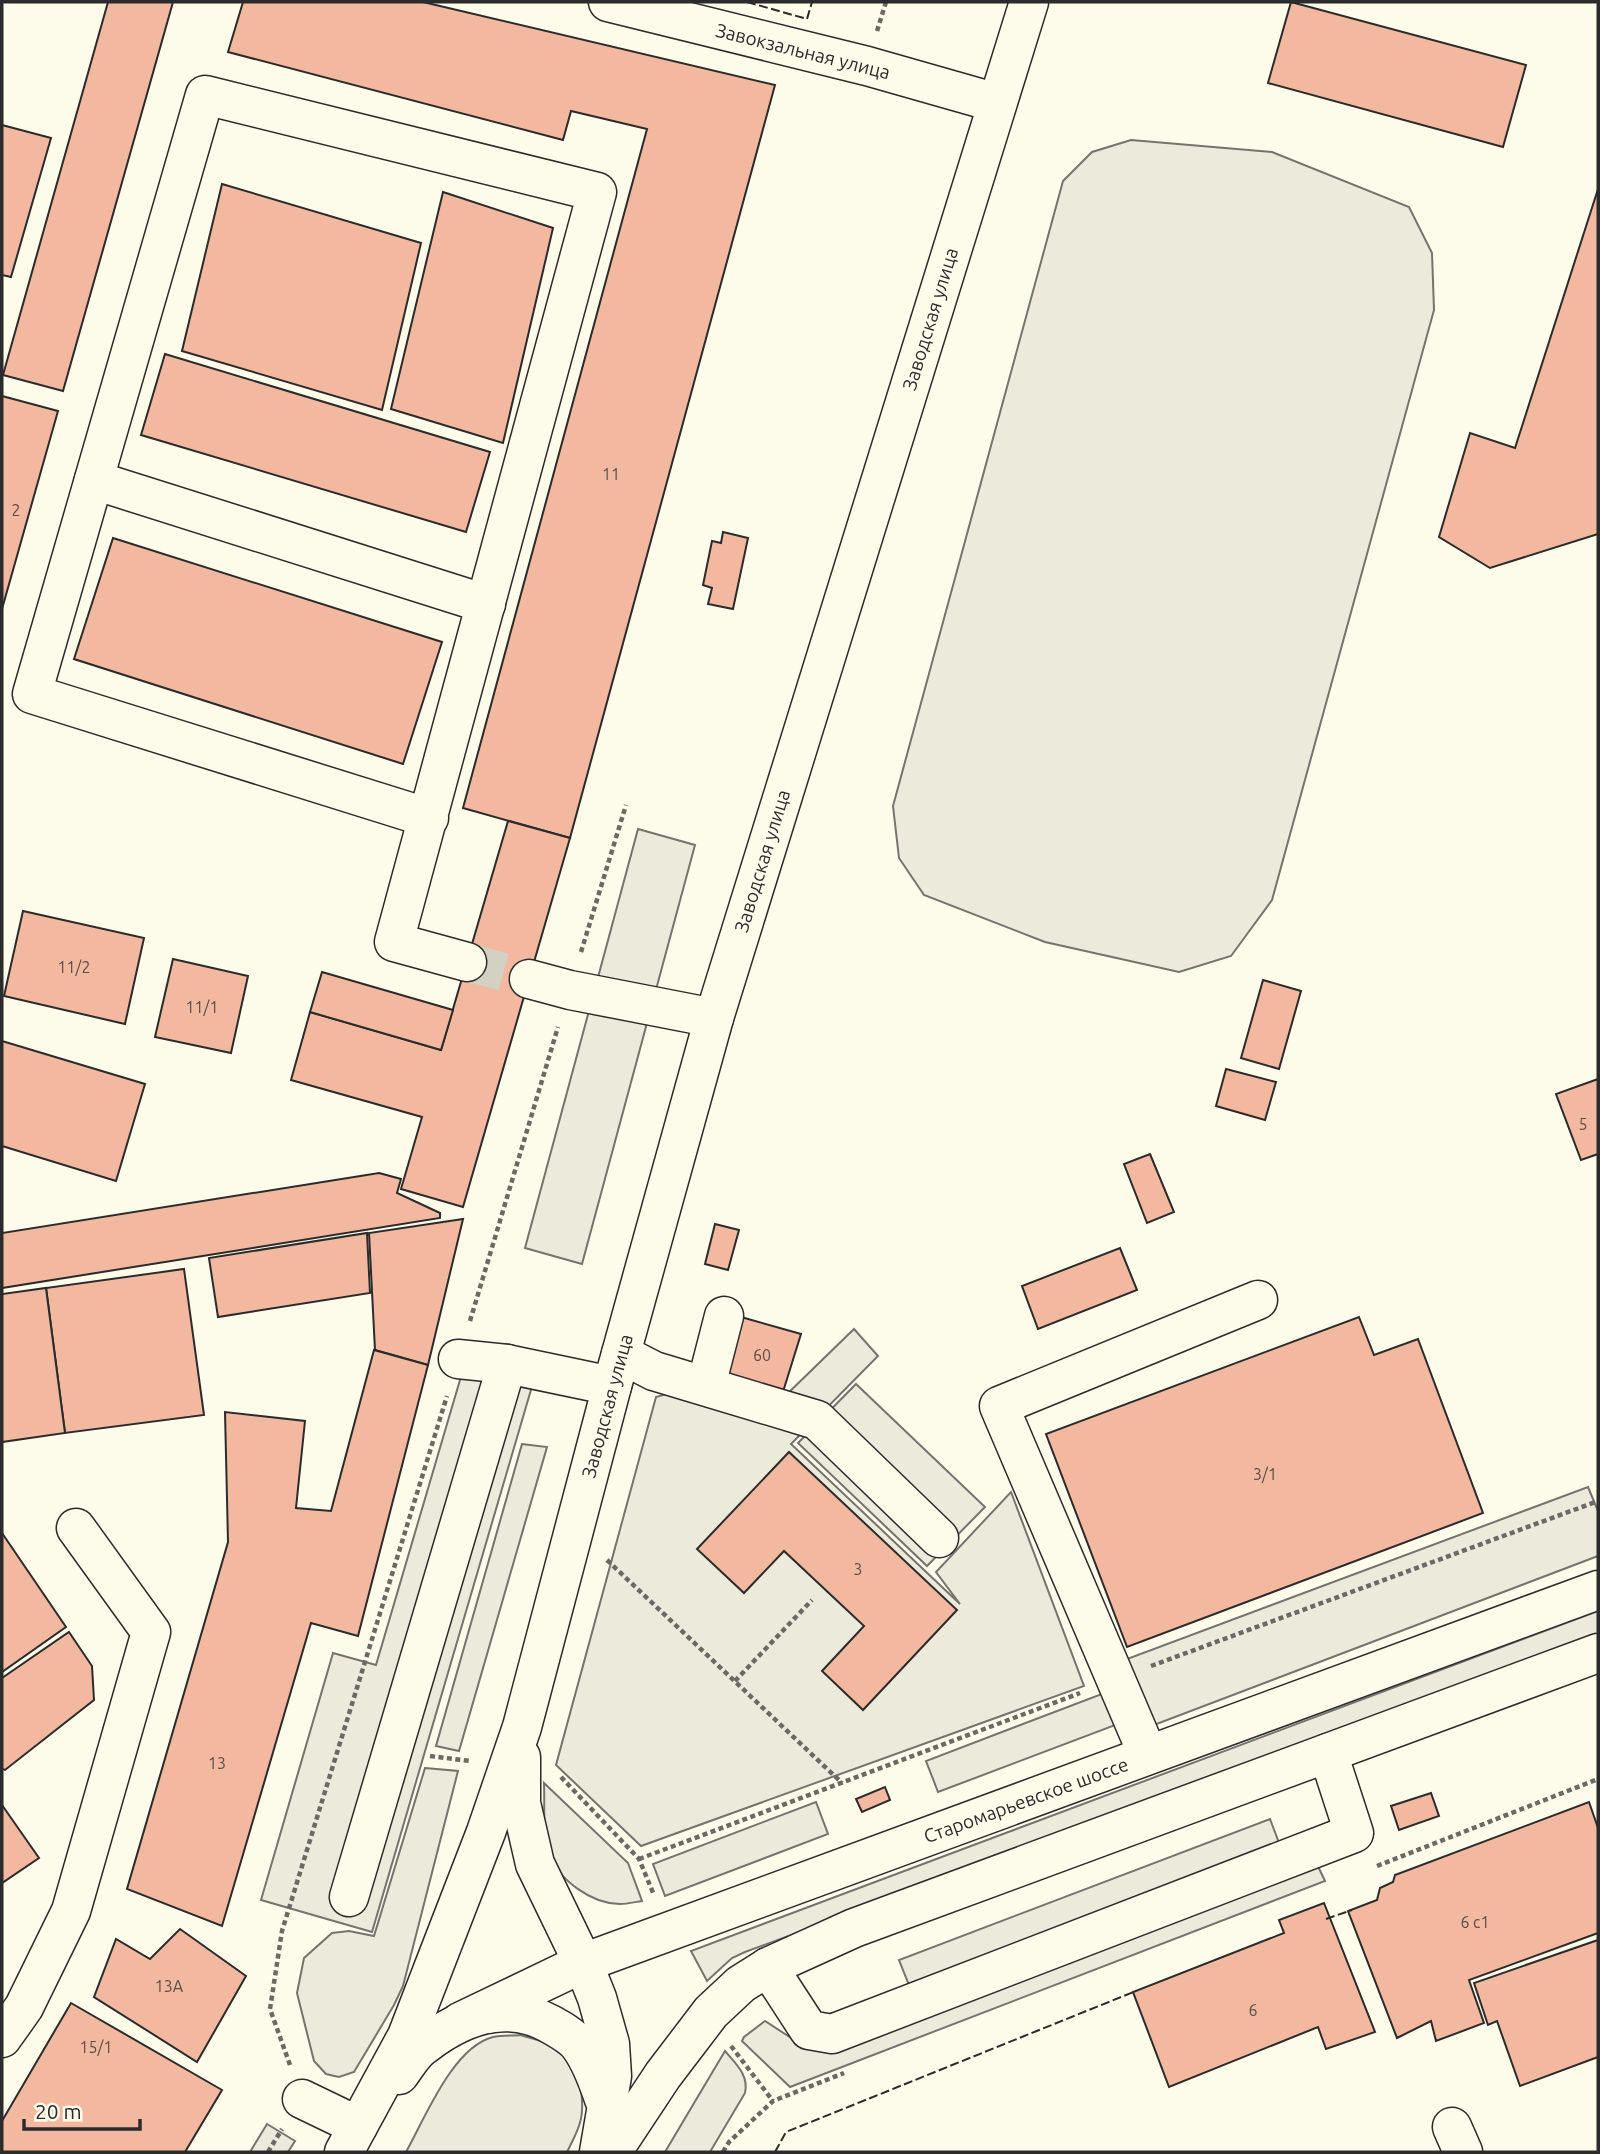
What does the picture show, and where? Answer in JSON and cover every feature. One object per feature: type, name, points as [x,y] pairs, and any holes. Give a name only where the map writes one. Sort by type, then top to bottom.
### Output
[{"type":"main road","name":"Завокзальная улица","points":[[608,2],[867,66],[997,103]]},
{"type":"main road","name":"Заводская улица","points":[[522,1727],[616,1370],[714,1018],[1029,2]]},
{"type":"main road","points":[[429,818],[32,694],[205,95],[597,192],[429,818],[394,942],[467,962]]},
{"type":"main road","points":[[94,481],[486,604]]},
{"type":"main road","points":[[529,979],[569,990],[714,1018]]},
{"type":"main road","points":[[1148,1755],[999,1406],[1258,1300]]},
{"type":"main road","points":[[706,1386],[724,1316]]},
{"type":"main road","points":[[458,1359],[654,1371],[817,1420],[939,1538]]},
{"type":"main road","points":[[349,1897],[507,1364]]},
{"type":"main road","points":[[2,2038],[24,2007],[71,1911],[151,1632],[76,1528]]},
{"type":"main road","name":"Старомарьевское шоссе","points":[[460,2022],[583,1963],[1598,1590]]},
{"type":"main road","points":[[612,2152],[663,2075],[711,2012],[741,1984],[768,1967],[854,1928],[1598,1653]]},
{"type":"main road","points":[[351,2139],[407,2036],[486,1832],[522,1727]]},
{"type":"main road","points":[[522,1727],[521,1803],[535,1864],[583,1963],[597,1998],[610,2044],[611,2076],[600,2152]]},
{"type":"main road","points":[[768,1967],[809,2030],[832,2034],[1354,1833],[1328,1753]]},
{"type":"main road","points":[[535,1864],[557,1897],[591,1923],[610,1931],[668,1931]]},
{"type":"main road","points":[[351,2139],[421,2048],[460,2022],[500,2012],[533,2015],[579,2044],[598,2078],[606,2108]]},
{"type":"main road","points":[[302,2099],[351,2139]]},
{"type":"path","points":[[268,2152],[302,2099],[270,2009],[282,1931],[626,805]]},
{"type":"path","points":[[602,1556],[842,1783]]},
{"type":"path","points":[[735,1681],[812,1600]]},
{"type":"shaded area","points":[[1131,140],[1272,152],[1409,207],[1432,253],[1434,310],[1272,900],[1231,956],[1179,972],[1045,942],[924,895],[899,858],[893,806],[1063,181],[1092,152]]},
{"type":"shaded area","points":[[638,829],[695,845],[582,1264],[525,1248]]},
{"type":"shaded area","points":[[854,1329],[878,1356],[791,1444],[960,1604],[936,1572],[1011,1492],[1084,1686],[641,1846],[556,1765],[656,1397],[722,1378],[784,1397]]},
{"type":"shaded area","points":[[465,1363],[533,1383],[372,1932],[261,1900],[333,1653],[376,1665]]},
{"type":"shaded area","points":[[856,1384],[985,1507],[927,1566],[798,1443]]},
{"type":"shaded area","points":[[522,1444],[547,1447],[459,1751],[436,1746]]},
{"type":"shaded area","points":[[1588,1487],[1598,1511],[1598,1556],[1154,1725],[1127,1659]]},
{"type":"shaded area","points":[[1598,1611],[1598,1636],[745,1952],[732,1958],[707,1981],[691,1951]]},
{"type":"shaded area","points":[[1107,1692],[1118,1724],[938,1792],[926,1761]]},
{"type":"shaded area","points":[[425,1768],[458,1771],[403,1986],[354,2072],[339,2077],[326,2074],[314,2061],[297,1993],[304,1958],[332,1933],[349,1931],[374,1936]]},
{"type":"shaded area","points":[[544,1783],[628,1863],[642,1901],[620,1904],[598,1900],[577,1889],[560,1872],[553,1863],[547,1845]]},
{"type":"shaded area","points":[[816,1802],[828,1834],[665,1896],[653,1864]]},
{"type":"shaded area","points":[[1270,1819],[1287,1864],[917,2005],[899,1960]]},
{"type":"shaded area","points":[[1314,1858],[1325,1881],[790,2087],[742,2041],[765,2021],[802,2045]]},
{"type":"shaded area","points":[[521,2035],[545,2043],[556,2050],[569,2064],[578,2081],[582,2115],[567,2152],[406,2152],[431,2103],[465,2054],[479,2043],[493,2037]]},
{"type":"shaded area","points":[[725,2051],[743,2075],[746,2087],[710,2152],[665,2152]]},
{"type":"shaded area","points":[[267,2124],[295,2141],[288,2152],[250,2152]]},
{"type":"building","points":[[108,2],[173,2],[63,391],[3,375]]},
{"type":"building","points":[[243,2],[423,2],[775,85],[570,838],[463,808],[647,129],[571,111],[563,140],[228,52]]},
{"type":"building","points":[[1291,2],[1526,65],[1503,147],[1268,83]]},
{"type":"building","points":[[2,125],[51,138],[11,277],[2,275]]},
{"type":"building","points":[[222,184],[421,243],[382,410],[182,351]]},
{"type":"building","points":[[1598,189],[1598,534],[1490,568],[1439,537],[1470,433],[1515,448]]},
{"type":"building","points":[[443,192],[553,228],[503,443],[391,409]]},
{"type":"building","points":[[165,354],[490,452],[466,532],[141,435]]},
{"type":"building","points":[[2,396],[58,411],[2,609]]},
{"type":"building","points":[[723,532],[748,538],[733,609],[708,604],[712,588],[703,585],[712,541],[721,543]]},
{"type":"building","points":[[113,538],[442,642],[403,764],[74,659]]},
{"type":"building","points":[[508,821],[570,838],[463,1207],[401,1189],[422,1117],[291,1080],[310,1012],[441,1050]]},
{"type":"building","points":[[23,911],[144,938],[125,1024],[4,996]]},
{"type":"building","points":[[173,959],[248,976],[231,1053],[155,1037]]},
{"type":"building","points":[[322,972],[453,1010],[441,1050],[310,1012]]},
{"type":"building","points":[[1263,980],[1301,991],[1279,1069],[1241,1058]]},
{"type":"building","points":[[2,1041],[145,1084],[116,1181],[2,1146]]},
{"type":"building","points":[[1226,1069],[1276,1082],[1265,1120],[1216,1106]]},
{"type":"building","points":[[1598,1079],[1598,1154],[1581,1160],[1556,1094]]},
{"type":"building","points":[[1150,1154],[1174,1212],[1147,1223],[1124,1164]]},
{"type":"building","points":[[379,1173],[401,1179],[397,1193],[440,1213],[440,1218],[2,1288],[2,1233]]},
{"type":"building","points":[[463,1219],[428,1365],[375,1350],[369,1233]]},
{"type":"building","points":[[715,1224],[739,1230],[728,1270],[705,1264]]},
{"type":"building","points":[[367,1233],[370,1293],[218,1317],[209,1258]]},
{"type":"building","points":[[1120,1248],[1137,1290],[1038,1329],[1022,1286]]},
{"type":"building","points":[[184,1269],[204,1415],[65,1433],[46,1288]]},
{"type":"building","points":[[46,1288],[65,1433],[2,1442],[2,1294]]},
{"type":"building","points":[[741,1317],[801,1334],[782,1395],[723,1376]]},
{"type":"building","points":[[1359,1317],[1374,1355],[1418,1339],[1483,1513],[1127,1647],[1046,1434]]},
{"type":"building","points":[[374,1350],[428,1365],[358,1636],[311,1623],[222,1926],[127,1889],[228,1542],[225,1412],[305,1421],[296,1508],[331,1511]]},
{"type":"building","points":[[789,1452],[957,1610],[863,1710],[822,1671],[864,1626],[784,1551],[744,1593],[697,1549]]},
{"type":"building","points":[[2,1533],[66,1627],[2,1672]]},
{"type":"building","points":[[69,1632],[92,1666],[94,1700],[5,1770],[2,1769],[2,1678]]},
{"type":"building","points":[[885,1787],[890,1800],[862,1812],[856,1799]]},
{"type":"building","points":[[1431,1793],[1439,1816],[1399,1830],[1391,1806]]},
{"type":"building","points":[[1589,1802],[1598,1828],[1598,1933],[1469,1980],[1484,2023],[1436,2041],[1431,2021],[1397,2038],[1348,1911],[1377,1900],[1380,1888],[1393,1882],[1395,1875]]},
{"type":"building","points":[[2,1805],[39,1858],[2,1883]]},
{"type":"building","points":[[1324,1903],[1375,2032],[1326,2049],[1318,2027],[1169,2087],[1133,1992],[1284,1933],[1279,1920]]},
{"type":"building","points":[[180,1929],[246,1976],[197,2062],[94,1997],[116,1939],[150,1959]]},
{"type":"building","points":[[1598,1940],[1598,2057],[1520,2086],[1497,2021],[1488,2025],[1474,1983]]},
{"type":"building","points":[[71,2003],[222,2090],[185,2152],[2,2152],[2,2121]]},
{"type":"tunnel","points":[[467,962],[529,979]]},
{"type":"fence","points":[[747,2],[807,19],[812,2]]},
{"type":"fence","points":[[1326,1919],[1352,1910]]},
{"type":"fence","points":[[775,2152],[786,2132],[1136,1991]]}]
